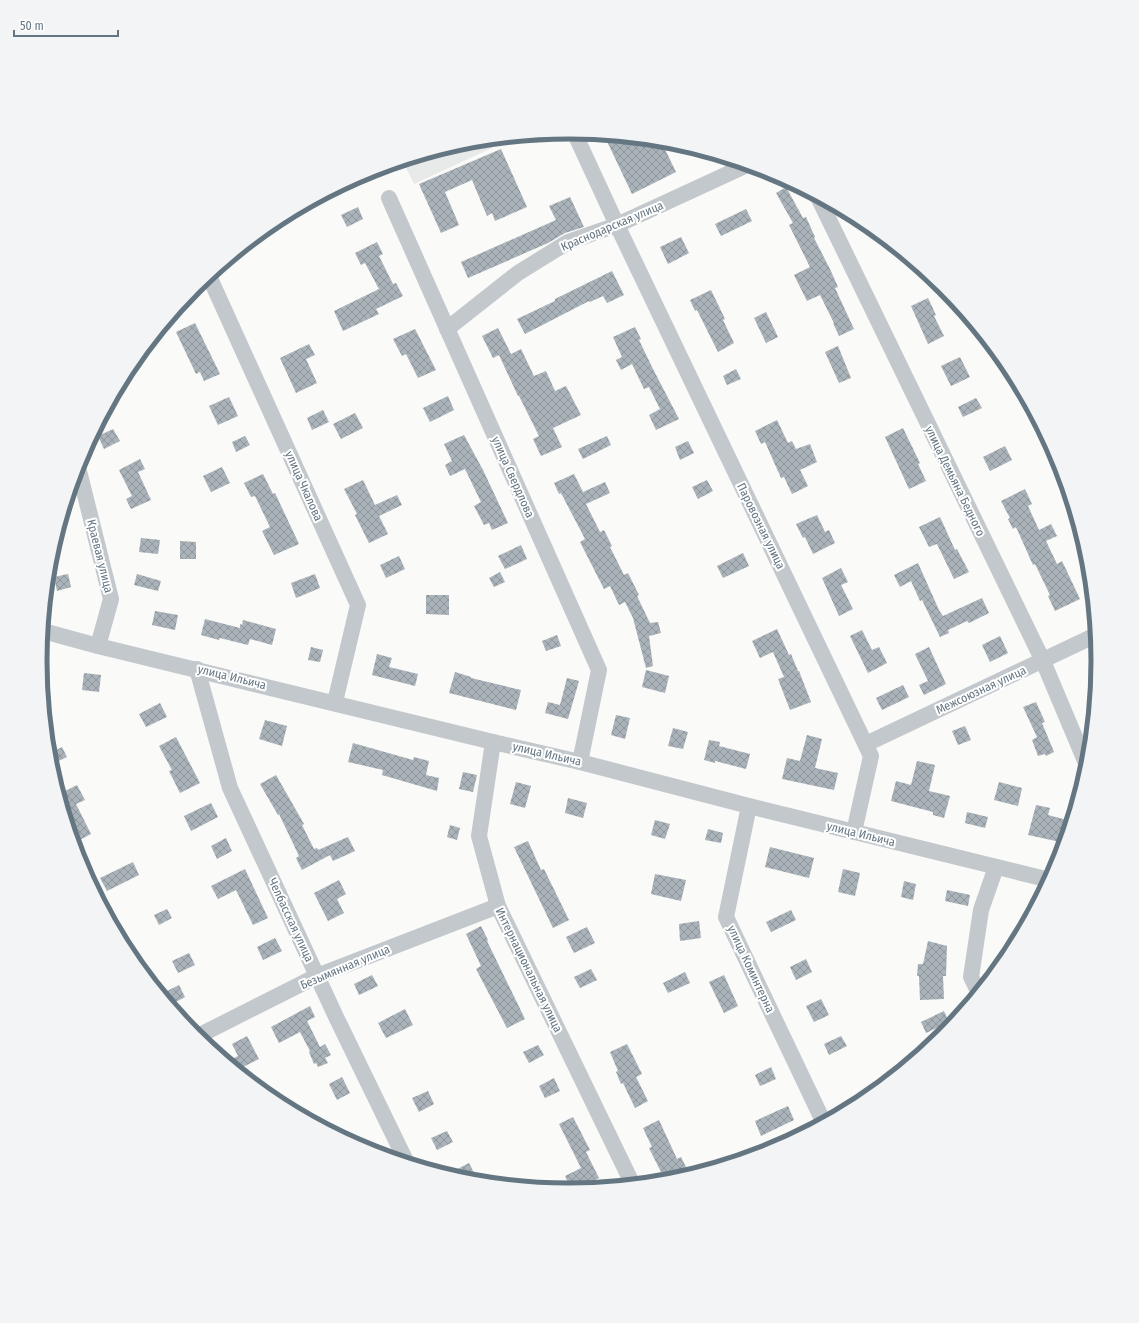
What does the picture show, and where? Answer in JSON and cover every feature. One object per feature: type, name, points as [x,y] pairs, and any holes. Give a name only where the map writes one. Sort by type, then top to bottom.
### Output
[{"type":"street","name":"Паровозная улица","points":[[577,139],[871,756],[854,832]]},
{"type":"street","name":"Краснодарская улица","points":[[447,329],[518,273],[568,242],[617,225],[740,168]]},
{"type":"street","name":"улица Свердлова","points":[[389,198],[599,670],[580,762]]},
{"type":"street","name":"улица Демьяна Бедного","points":[[821,204],[1043,662],[1083,757]]},
{"type":"street","name":"улица Чкалова","points":[[211,281],[358,606],[335,702]]},
{"type":"street","name":"Краевая улица","points":[[81,478],[111,599],[98,646]]},
{"type":"street","name":"улица Ильича","points":[[48,632],[98,646],[580,762],[749,806],[1044,879]]},
{"type":"street","name":"Межсоюзная улица","points":[[866,744],[1043,662],[1091,637]]},
{"type":"street","name":"Челбасская улица","points":[[197,669],[230,788],[340,1026],[404,1157]]},
{"type":"street","name":"Интернациональная улица","points":[[493,742],[479,836],[498,906],[631,1181]]},
{"type":"street","name":"улица Коминтерна","points":[[749,806],[726,917],[822,1119]]},
{"type":"street","points":[[977,989],[971,977],[981,910],[996,867]]},
{"type":"street","name":"Безымянная улица","points":[[203,1034],[318,976],[498,906]]},
{"type":"shaded area","points":[[503,143],[414,184],[405,166],[434,157]]},
{"type":"building","points":[[606,140],[638,143],[664,148],[676,172],[632,194]]},
{"type":"building","points":[[501,149],[527,207],[495,221],[492,213],[487,216],[472,180],[445,192],[459,225],[441,233],[419,184]]},
{"type":"building","points":[[786,187],[803,218],[806,217],[815,237],[814,238],[838,287],[835,288],[854,329],[839,336],[820,295],[807,301],[794,275],[810,267],[789,225],[793,223],[776,193]]},
{"type":"building","points":[[570,197],[584,227],[565,233],[548,243],[468,278],[461,262],[556,220],[549,206]]},
{"type":"building","points":[[358,207],[363,219],[347,227],[341,215]]},
{"type":"building","points":[[746,209],[752,221],[721,236],[715,224]]},
{"type":"building","points":[[681,237],[689,253],[668,264],[660,247]]},
{"type":"building","points":[[377,242],[383,254],[379,256],[393,284],[396,283],[403,296],[376,309],[379,314],[343,331],[334,311],[379,289],[365,263],[361,265],[355,253]]},
{"type":"building","points":[[612,271],[624,295],[607,303],[603,296],[590,302],[589,301],[525,334],[517,319]]},
{"type":"building","points":[[711,290],[725,319],[723,320],[734,343],[718,352],[697,310],[695,311],[690,300]]},
{"type":"building","points":[[928,298],[936,315],[934,316],[944,336],[928,344],[911,306]]},
{"type":"building","points":[[766,312],[778,337],[766,343],[754,318]]},
{"type":"building","points":[[195,323],[220,374],[204,381],[200,372],[196,374],[176,332]]},
{"type":"building","points":[[635,327],[641,339],[639,340],[679,419],[656,430],[649,415],[660,409],[649,387],[644,389],[632,364],[621,370],[616,360],[622,357],[613,337]]},
{"type":"building","points":[[498,328],[511,354],[521,349],[534,376],[546,371],[555,391],[566,386],[581,415],[553,428],[562,447],[541,456],[533,439],[539,436],[499,355],[493,358],[482,336]]},
{"type":"building","points":[[415,329],[436,370],[418,378],[406,354],[402,356],[393,339]]},
{"type":"building","points":[[309,344],[315,355],[306,359],[317,383],[296,393],[280,358]]},
{"type":"building","points":[[838,346],[851,378],[839,383],[825,352]]},
{"type":"building","points":[[960,357],[970,377],[951,386],[941,366]]},
{"type":"building","points":[[736,369],[741,379],[727,385],[723,376]]},
{"type":"building","points":[[448,396],[454,410],[430,422],[423,408]]},
{"type":"building","points":[[229,397],[238,416],[218,425],[209,406]]},
{"type":"building","points":[[976,398],[982,408],[963,417],[958,407]]},
{"type":"building","points":[[323,410],[329,422],[312,430],[307,418]]},
{"type":"building","points":[[355,413],[363,428],[341,439],[333,424]]},
{"type":"building","points":[[777,420],[788,443],[792,441],[796,449],[810,444],[817,462],[800,470],[808,486],[792,494],[784,477],[781,478],[765,442],[761,444],[755,431]]},
{"type":"building","points":[[903,428],[920,463],[918,464],[926,481],[909,489],[885,437]]},
{"type":"building","points":[[113,429],[120,441],[104,449],[98,436]]},
{"type":"building","points":[[464,435],[483,470],[508,523],[492,530],[489,523],[484,525],[474,506],[481,502],[465,469],[450,476],[445,465],[452,461],[444,444]]},
{"type":"building","points":[[245,436],[250,445],[236,452],[232,442]]},
{"type":"building","points":[[607,436],[611,445],[583,459],[578,449]]},
{"type":"building","points":[[688,441],[694,453],[680,460],[675,447]]},
{"type":"building","points":[[1005,446],[1012,460],[990,471],[983,457]]},
{"type":"building","points":[[140,459],[145,469],[138,472],[151,500],[131,509],[126,499],[132,496],[119,470]]},
{"type":"building","points":[[222,467],[230,483],[211,492],[203,476]]},
{"type":"building","points":[[263,474],[273,494],[275,493],[299,544],[274,555],[262,531],[270,527],[255,496],[251,497],[244,483]]},
{"type":"building","points":[[574,474],[583,492],[605,482],[610,493],[586,504],[600,532],[604,530],[612,546],[610,547],[624,575],[628,573],[639,595],[637,596],[650,623],[658,622],[661,633],[649,636],[653,666],[646,668],[633,618],[625,602],[619,605],[610,586],[604,589],[580,542],[585,539],[561,493],[559,494],[554,483]]},
{"type":"building","points":[[363,480],[375,505],[397,495],[402,505],[379,516],[388,534],[369,543],[355,515],[357,514],[344,489]]},
{"type":"building","points":[[707,480],[713,491],[698,499],[692,487]]},
{"type":"building","points":[[1025,489],[1032,504],[1028,506],[1039,530],[1051,524],[1057,536],[1046,541],[1057,564],[1062,561],[1080,599],[1055,611],[1048,596],[1050,595],[1035,564],[1033,565],[1016,527],[1013,529],[1008,519],[1010,518],[1001,501]]},
{"type":"building","points":[[817,515],[825,532],[829,530],[835,543],[813,554],[805,537],[803,538],[796,524]]},
{"type":"building","points":[[940,517],[955,550],[957,549],[969,572],[954,579],[937,544],[929,547],[919,527]]},
{"type":"building","points":[[141,538],[160,540],[158,554],[139,552]]},
{"type":"building","points":[[180,541],[196,542],[196,559],[180,559]]},
{"type":"building","points":[[521,545],[527,559],[505,569],[498,556]]},
{"type":"building","points":[[743,553],[749,566],[723,578],[717,566]]},
{"type":"building","points":[[399,556],[405,569],[386,578],[380,565]]},
{"type":"building","points":[[918,563],[943,616],[982,598],[989,613],[969,623],[967,621],[948,630],[949,633],[940,637],[922,600],[920,601],[911,581],[900,587],[894,575]]},
{"type":"building","points":[[841,568],[848,582],[841,585],[853,609],[839,616],[822,578]]},
{"type":"building","points":[[500,572],[505,582],[494,587],[489,578]]},
{"type":"building","points":[[68,574],[71,587],[57,591],[54,577]]},
{"type":"building","points":[[137,574],[161,581],[158,591],[134,585]]},
{"type":"building","points":[[315,574],[320,588],[296,598],[291,583]]},
{"type":"building","points":[[426,595],[449,595],[449,615],[426,614]]},
{"type":"building","points":[[155,611],[178,615],[175,630],[152,625]]},
{"type":"building","points":[[205,619],[240,628],[240,624],[242,625],[243,620],[276,629],[272,645],[250,639],[248,645],[201,635]]},
{"type":"building","points":[[777,629],[789,655],[791,654],[799,671],[811,702],[790,710],[778,679],[784,677],[773,652],[760,658],[752,641]]},
{"type":"building","points":[[862,630],[872,650],[879,647],[887,663],[868,673],[850,636]]},
{"type":"building","points":[[557,635],[561,646],[546,651],[542,641]]},
{"type":"building","points":[[1000,636],[1008,653],[990,662],[982,645]]},
{"type":"building","points":[[311,647],[323,650],[320,662],[308,660]]},
{"type":"building","points":[[929,647],[946,684],[924,695],[919,685],[928,681],[915,654]]},
{"type":"building","points":[[377,654],[392,658],[389,667],[418,674],[415,686],[372,675]]},
{"type":"building","points":[[646,670],[669,676],[665,693],[642,687]]},
{"type":"building","points":[[455,672],[471,678],[521,690],[516,710],[449,693]]},
{"type":"building","points":[[84,673],[101,675],[99,692],[82,690]]},
{"type":"building","points":[[567,678],[579,681],[568,719],[545,713],[548,702],[560,705]]},
{"type":"building","points":[[903,685],[909,697],[882,710],[876,698]]},
{"type":"building","points":[[1036,702],[1045,722],[1042,723],[1054,752],[1046,756],[1045,754],[1038,756],[1032,740],[1037,737],[1023,707]]},
{"type":"building","points":[[160,703],[167,717],[146,727],[139,714]]},
{"type":"building","points":[[616,715],[630,718],[625,739],[611,735]]},
{"type":"building","points":[[265,720],[287,726],[282,746],[259,739]]},
{"type":"building","points":[[965,726],[971,740],[958,745],[952,731]]},
{"type":"building","points":[[673,728],[688,732],[683,749],[668,746]]},
{"type":"building","points":[[807,735],[822,739],[815,768],[838,773],[834,790],[782,779],[787,758],[800,761]]},
{"type":"building","points":[[176,737],[200,783],[180,793],[169,771],[172,770],[159,746]]},
{"type":"building","points":[[709,740],[720,742],[719,746],[750,754],[746,769],[715,761],[715,763],[704,760]]},
{"type":"building","points":[[353,743],[413,760],[414,757],[429,761],[426,775],[439,778],[437,791],[382,775],[383,770],[348,762]]},
{"type":"building","points":[[62,747],[67,757],[57,762],[55,751]]},
{"type":"building","points":[[917,761],[935,765],[929,791],[950,796],[944,818],[933,815],[933,812],[891,801],[896,781],[911,785]]},
{"type":"building","points":[[463,772],[477,775],[473,792],[459,789]]},
{"type":"building","points":[[276,775],[304,824],[302,825],[314,849],[317,848],[318,850],[348,837],[355,851],[333,861],[330,855],[302,870],[296,858],[299,856],[279,814],[278,815],[260,784]]},
{"type":"building","points":[[516,782],[531,786],[525,808],[510,804]]},
{"type":"building","points":[[999,782],[1022,788],[1018,806],[994,800]]},
{"type":"building","points":[[77,785],[85,800],[76,804],[91,834],[79,840],[75,829],[64,792]]},
{"type":"building","points":[[568,798],[587,803],[583,818],[565,813]]},
{"type":"building","points":[[211,803],[218,817],[191,831],[184,816]]},
{"type":"building","points":[[1036,805],[1050,808],[1048,815],[1067,820],[1059,842],[1028,835]]},
{"type":"building","points":[[967,812],[988,817],[985,828],[965,823]]},
{"type":"building","points":[[655,820],[670,824],[665,839],[651,835]]},
{"type":"building","points":[[450,825],[460,828],[457,840],[447,837]]},
{"type":"building","points":[[708,829],[723,833],[721,843],[705,840]]},
{"type":"building","points":[[226,838],[232,851],[217,859],[211,846]]},
{"type":"building","points":[[528,841],[541,870],[544,869],[569,920],[553,928],[514,847]]},
{"type":"building","points":[[770,847],[814,858],[809,878],[765,867]]},
{"type":"building","points":[[133,862],[139,875],[107,891],[100,878]]},
{"type":"building","points":[[245,869],[268,918],[253,925],[236,890],[218,899],[211,886]]},
{"type":"building","points":[[843,869],[860,873],[855,896],[838,892]]},
{"type":"building","points":[[655,874],[686,880],[681,901],[651,894]]},
{"type":"building","points":[[339,880],[346,894],[337,899],[344,913],[328,921],[314,893]]},
{"type":"building","points":[[904,881],[916,884],[913,900],[901,897]]},
{"type":"building","points":[[947,890],[970,895],[968,906],[945,901]]},
{"type":"building","points":[[167,909],[172,918],[159,925],[154,915]]},
{"type":"building","points":[[791,910],[796,920],[771,932],[766,922]]},
{"type":"building","points":[[699,921],[701,938],[680,941],[679,924]]},
{"type":"building","points":[[481,926],[525,1019],[507,1028],[476,969],[481,966],[466,934]]},
{"type":"building","points":[[587,927],[595,943],[574,953],[566,937]]},
{"type":"building","points":[[275,938],[282,951],[263,960],[257,947]]},
{"type":"building","points":[[928,941],[947,946],[946,976],[943,976],[944,999],[920,1000],[919,976],[917,976],[918,964],[923,964]]},
{"type":"building","points":[[189,953],[195,965],[178,973],[172,961]]},
{"type":"building","points":[[806,959],[812,972],[796,980],[790,967]]},
{"type":"building","points":[[591,969],[597,980],[580,988],[574,977]]},
{"type":"building","points":[[685,972],[690,983],[668,993],[663,983]]},
{"type":"building","points":[[372,975],[378,986],[359,995],[354,984]]},
{"type":"building","points":[[724,975],[738,1006],[724,1013],[709,982]]},
{"type":"building","points":[[179,985],[185,997],[174,1003],[165,992]]},
{"type":"building","points":[[821,999],[829,1015],[814,1022],[806,1006]]},
{"type":"building","points":[[310,1006],[315,1017],[307,1021],[320,1047],[325,1044],[331,1055],[325,1058],[328,1063],[318,1067],[316,1063],[314,1064],[309,1052],[310,1051],[300,1032],[279,1043],[271,1027]]},
{"type":"building","points":[[405,1009],[413,1025],[386,1038],[378,1023]]},
{"type":"building","points":[[944,1011],[948,1021],[926,1033],[921,1022]]},
{"type":"building","points":[[247,1036],[259,1059],[241,1068],[231,1059],[238,1056],[232,1044]]},
{"type":"building","points":[[841,1036],[847,1046],[829,1055],[824,1044]]},
{"type":"building","points":[[627,1044],[642,1074],[636,1077],[648,1101],[635,1108],[623,1083],[621,1084],[616,1072],[618,1071],[610,1052]]},
{"type":"building","points":[[538,1045],[544,1055],[529,1063],[523,1052]]},
{"type":"building","points":[[771,1067],[776,1079],[760,1086],[755,1075]]},
{"type":"building","points":[[342,1077],[350,1093],[337,1100],[329,1084]]},
{"type":"building","points":[[554,1078],[560,1091],[545,1098],[539,1086]]},
{"type":"building","points":[[428,1091],[434,1104],[419,1112],[412,1098]]},
{"type":"building","points":[[788,1106],[794,1120],[761,1136],[755,1121]]},
{"type":"building","points":[[573,1117],[590,1150],[586,1152],[599,1178],[588,1183],[569,1184],[565,1176],[581,1168],[559,1124]]},
{"type":"building","points":[[659,1120],[677,1159],[681,1157],[686,1167],[673,1174],[663,1176],[649,1148],[652,1147],[643,1128]]},
{"type":"building","points":[[447,1131],[453,1142],[437,1150],[431,1138]]},
{"type":"building","points":[[469,1163],[475,1175],[468,1174],[454,1171]]}]
